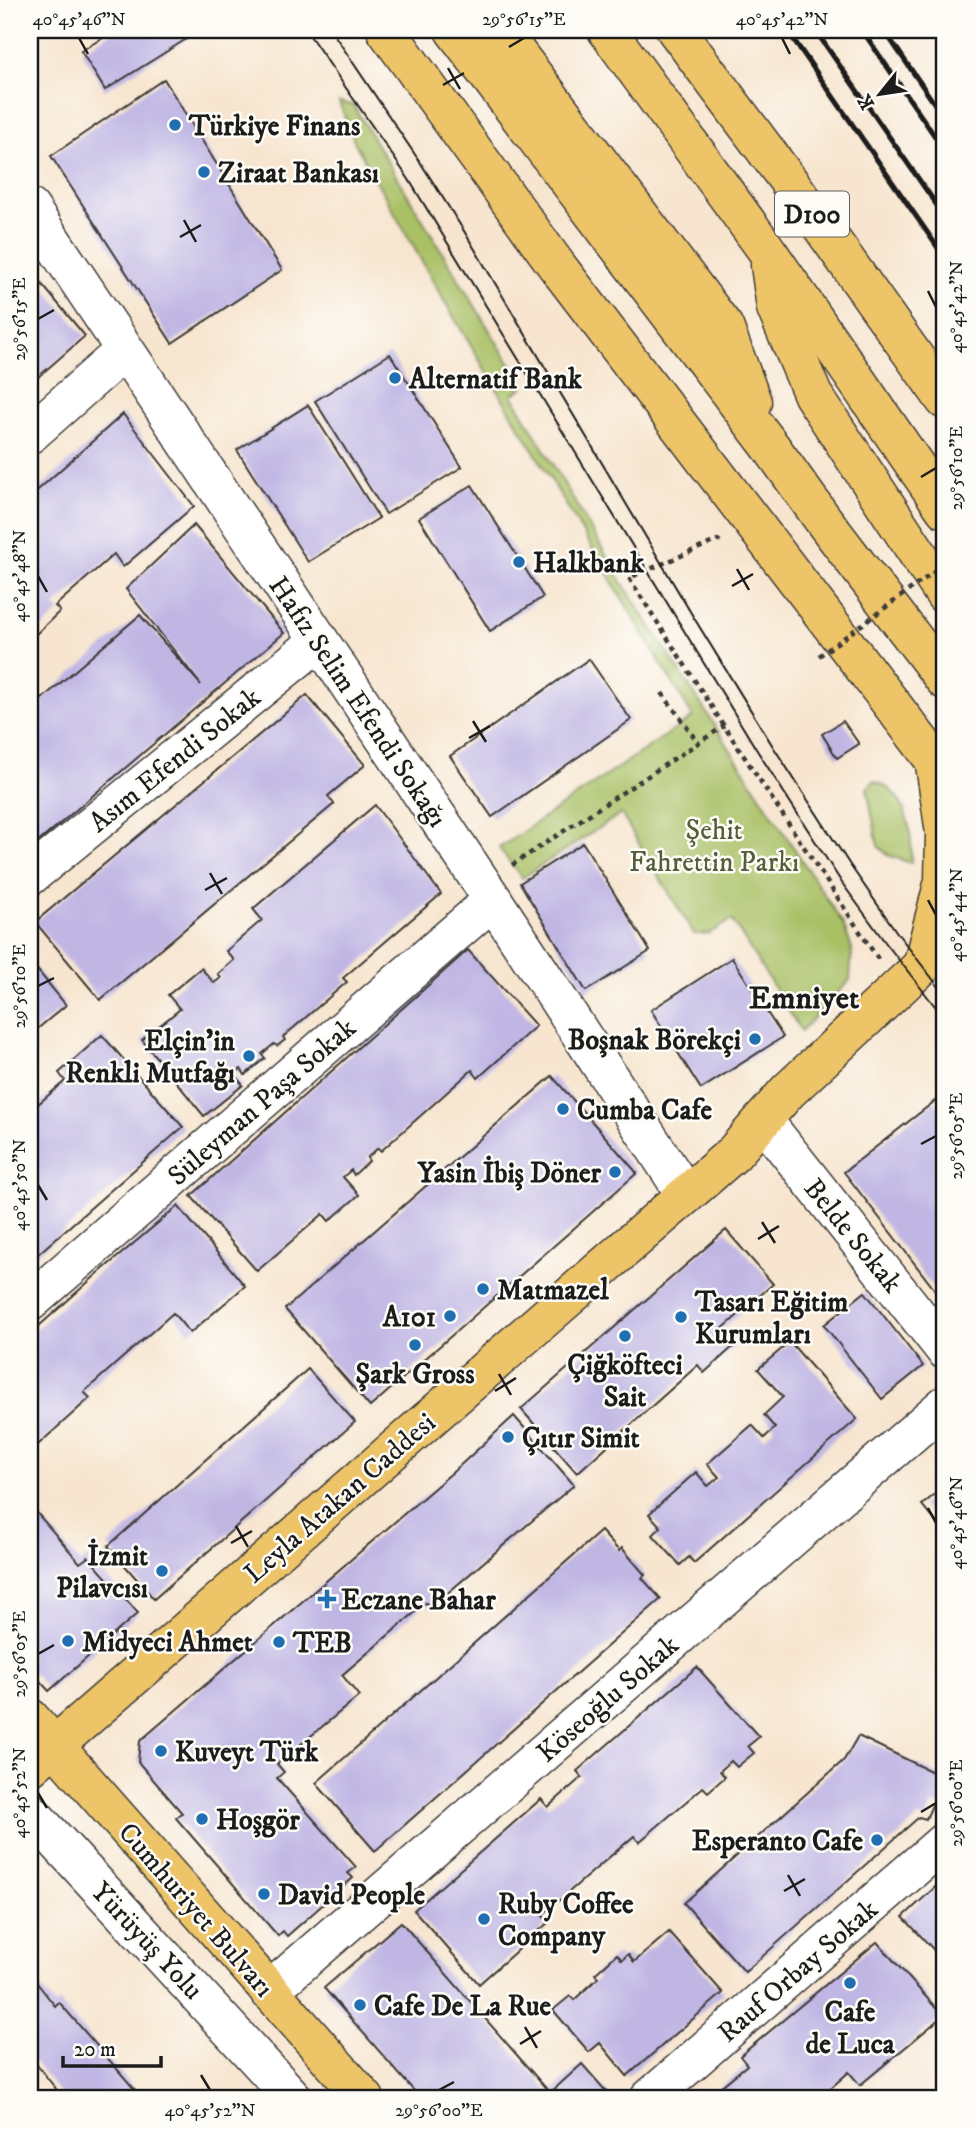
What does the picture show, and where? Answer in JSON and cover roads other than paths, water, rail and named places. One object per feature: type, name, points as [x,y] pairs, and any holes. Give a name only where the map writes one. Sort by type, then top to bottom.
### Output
[{"type":"main road","points":[[386,30],[557,266],[939,766],[945,833],[944,881],[928,968]]},
{"type":"main road","points":[[454,30],[945,680]]},
{"type":"main road","points":[[499,30],[724,327],[768,443]]},
{"type":"main road","name":"D100","points":[[607,30],[768,252],[945,509]]},
{"type":"main road","name":"D100","points":[[676,30],[810,210],[945,400]]},
{"type":"main road","points":[[694,30],[810,210]]},
{"type":"main road","points":[[768,252],[776,308],[813,395],[945,595]]},
{"type":"main road","name":"Leyla Atakan Caddesi","points":[[42,1756],[733,1154],[766,1124],[788,1091],[928,968]]},
{"type":"main road","name":"Cumhuriyet Bulvarı","points":[[30,1718],[42,1756],[269,1991],[365,2099]]},
{"type":"street","name":"Hafız Selim Efendi Sokağı","points":[[30,208],[319,641],[498,885],[686,1195]]},
{"type":"street","points":[[30,434],[124,351]]},
{"type":"street","name":"Asım Efendi Sokak","points":[[30,876],[319,641]]},
{"type":"street","name":"Süleyman Paşa Sokak","points":[[30,1302],[498,885]]},
{"type":"street","name":"Belde Sokak","points":[[766,1124],[945,1350]]},
{"type":"street","name":"Köseoğlu Sokak","points":[[269,1991],[945,1405]]},
{"type":"street","name":"Yürüyüş Yolu","points":[[30,1812],[294,2099]]},
{"type":"street","name":"Rauf Orbay Sokak","points":[[649,2099],[945,1841]]},
{"type":"tram line","points":[[306,30],[408,178],[758,752],[842,883],[945,1019]]},
{"type":"tram line","points":[[331,30],[464,231],[774,748],[850,865],[945,995]]},
{"type":"railway","points":[[787,30],[945,258]]},
{"type":"railway","points":[[815,30],[945,217]]},
{"type":"railway","points":[[862,30],[945,151]]},
{"type":"railway","points":[[884,30],[945,119]]},
{"type":"place","name":"Türkiye Finans","points":[[175,125]]},
{"type":"place","name":"Ziraat Bankası","points":[[204,172]]},
{"type":"place","name":"Alternatif Bank","points":[[395,378]]},
{"type":"place","name":"Halkbank","points":[[519,562]]},
{"type":"place","name":"Boşnak Börekçi","points":[[755,1039]]},
{"type":"place","name":"Elçin'in Renkli Mutfağı","points":[[249,1056]]},
{"type":"place","name":"Cumba Cafe","points":[[563,1109]]},
{"type":"place","name":"Yasin İbiş Döner","points":[[615,1172]]},
{"type":"place","name":"Matmazel","points":[[483,1289]]},
{"type":"place","name":"A101","points":[[450,1316]]},
{"type":"place","name":"Tasarı Eğitim Kurumları","points":[[681,1317]]},
{"type":"place","name":"Çiğköfteci Sait","points":[[625,1336]]},
{"type":"place","name":"Şark Gross","points":[[415,1345]]},
{"type":"place","name":"Çıtır Simit","points":[[508,1437]]},
{"type":"place","name":"İzmit Pilavcısı","points":[[162,1571]]},
{"type":"place","name":"Eczane Bahar","points":[[327,1599]]},
{"type":"place","name":"Midyeci Ahmet","points":[[68,1641]]},
{"type":"place","name":"TEB","points":[[279,1642]]},
{"type":"place","name":"Kuveyt Türk","points":[[161,1751]]},
{"type":"place","name":"Hoşgör","points":[[202,1819]]},
{"type":"place","name":"Esperanto Cafe","points":[[877,1840]]},
{"type":"place","name":"David People","points":[[264,1894]]},
{"type":"place","name":"Ruby Coffee Company","points":[[484,1919]]},
{"type":"place","name":"Cafe de Luca","points":[[850,1983]]},
{"type":"place","name":"Cafe De La Rue","points":[[360,2005]]},
{"type":"district","name":"Emniyet","points":[[804,997]]},
{"type":"park label","name":"Şehit Fahrettin Parkı","points":[[714,845]]}]
